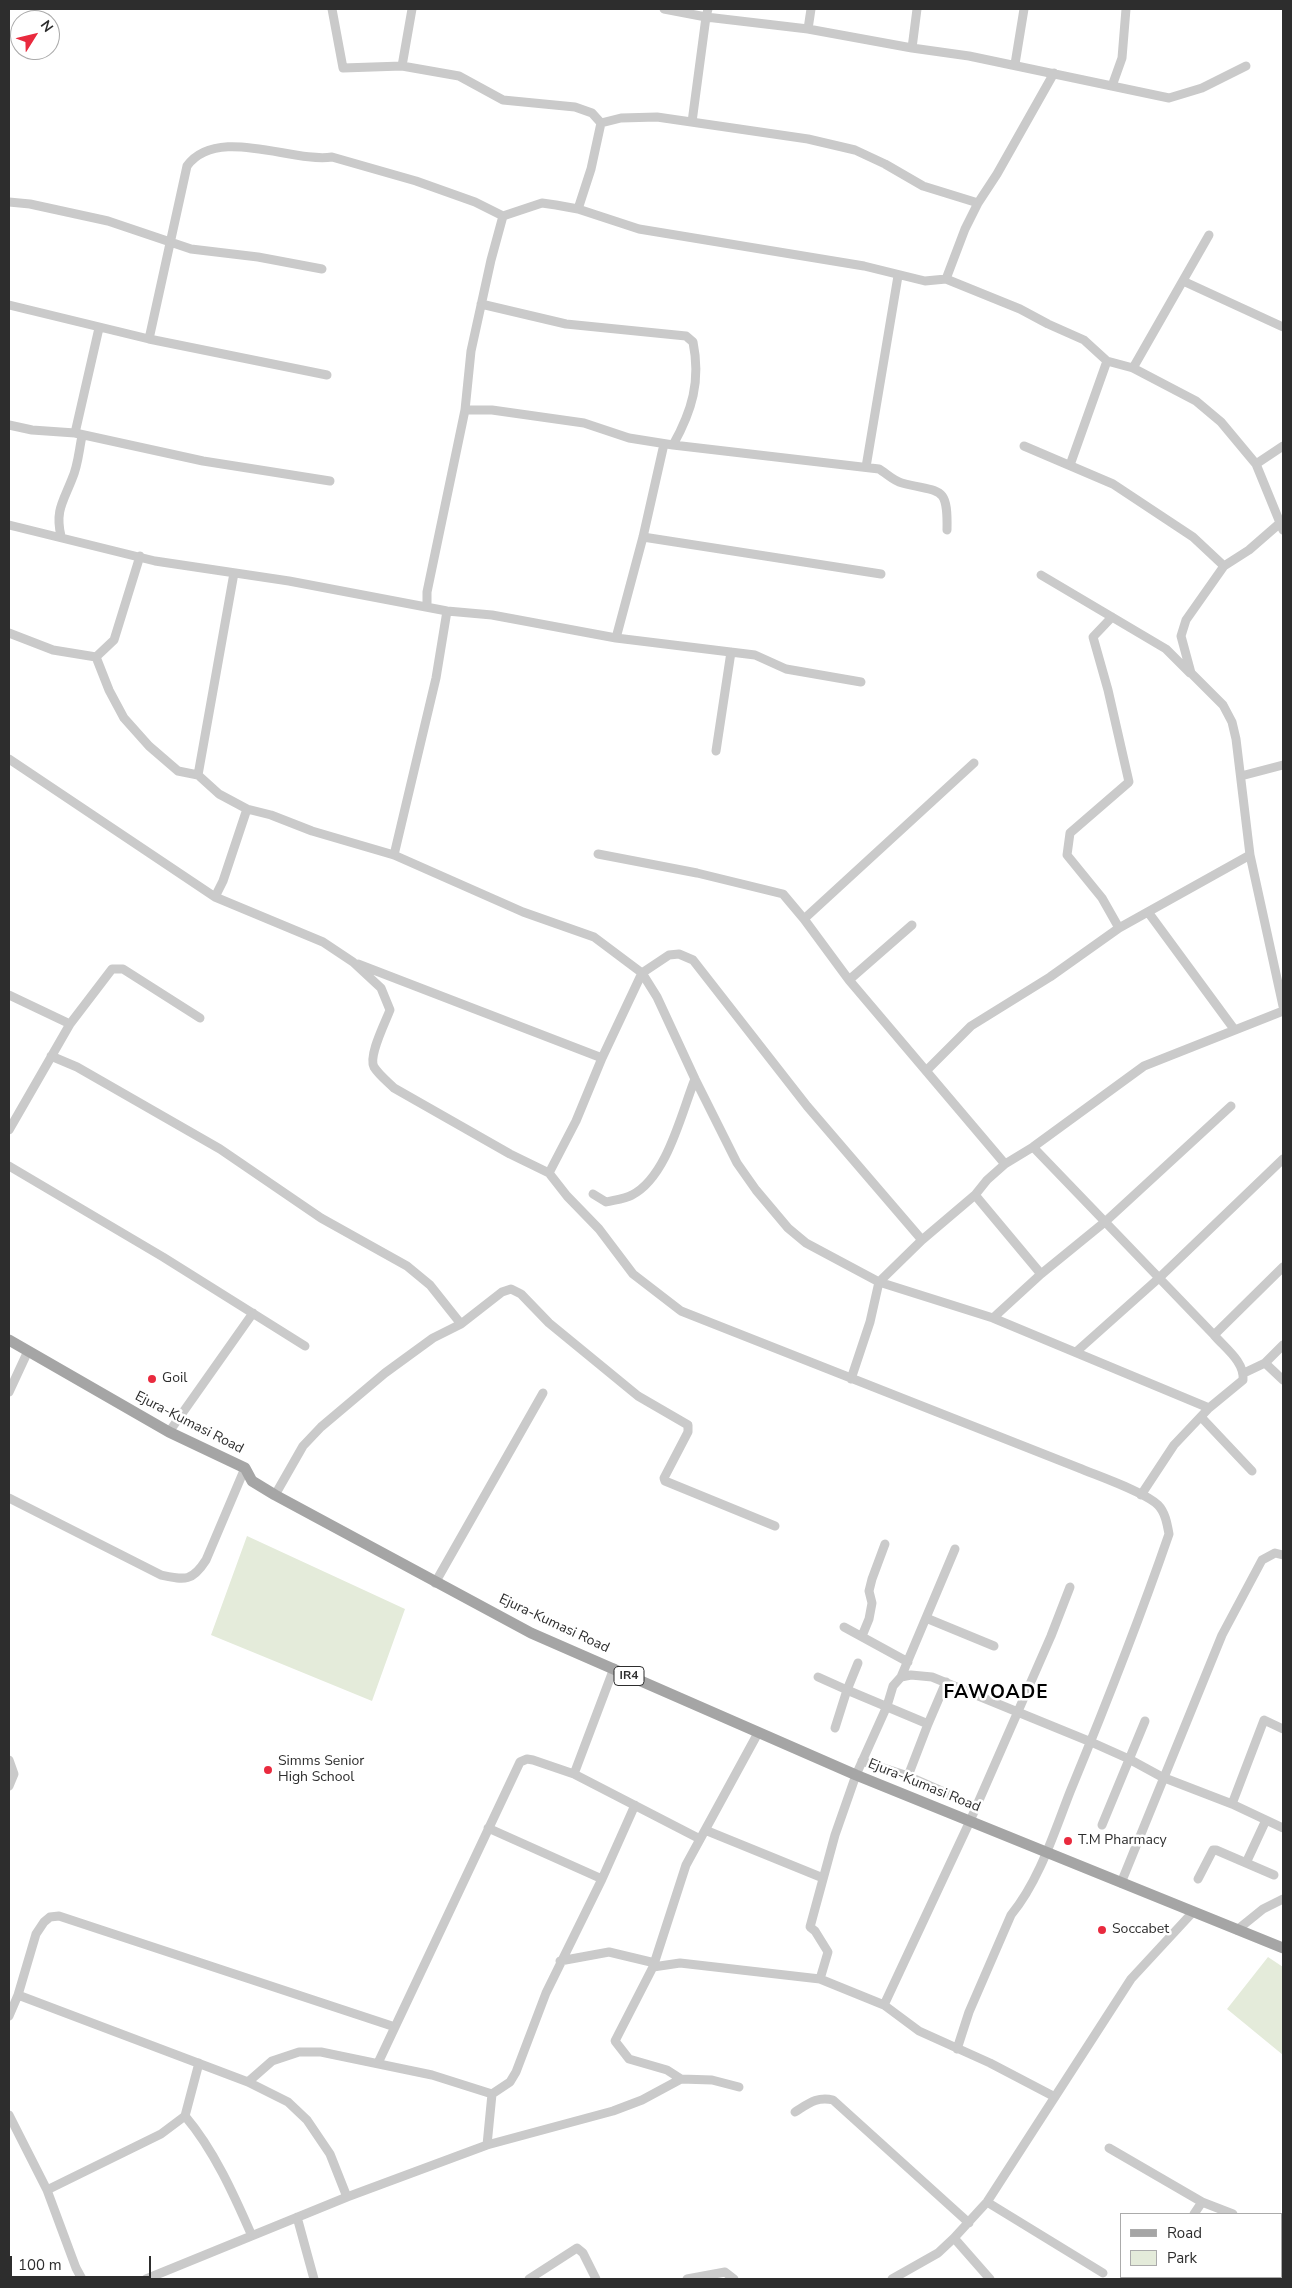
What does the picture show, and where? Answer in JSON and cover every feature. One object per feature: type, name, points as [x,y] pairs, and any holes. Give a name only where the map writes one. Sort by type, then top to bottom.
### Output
[{"type":"main road","name":"Ejura-Kumasi Road","points":[[9,1340],[169,1432],[244,1468],[252,1481],[275,1494],[531,1633],[856,1776],[1283,1948]]},
{"type":"street","points":[[332,9],[343,68],[402,66],[460,76],[503,100],[576,107],[592,114],[601,123]]},
{"type":"street","points":[[402,66],[412,9]]},
{"type":"street","points":[[664,9],[707,13],[1015,64],[1169,98],[1202,88],[1246,66]]},
{"type":"street","points":[[808,29],[810,9]]},
{"type":"street","points":[[912,48],[917,9]]},
{"type":"street","points":[[1015,64],[1024,9]]},
{"type":"street","points":[[1112,86],[1122,58],[1126,9]]},
{"type":"street","points":[[692,122],[707,13]]},
{"type":"street","points":[[946,279],[965,229],[978,203],[997,174],[1054,73]]},
{"type":"street","points":[[601,123],[621,118],[657,117],[808,139],[855,150],[885,164],[923,186],[978,203]]},
{"type":"street","points":[[578,209],[591,169],[601,123]]},
{"type":"street","points":[[149,339],[187,166],[200,154],[221,148],[260,149],[319,158],[332,157],[416,181],[475,202],[503,216],[542,203],[578,209],[639,229],[864,266],[924,281],[946,279],[1020,309],[1084,340],[1107,361],[1133,368],[1196,401],[1220,422],[1256,464],[1281,526],[1224,566],[1186,620],[1181,636],[1191,674]]},
{"type":"street","points":[[9,202],[30,204],[108,221],[192,249],[258,257],[322,269]]},
{"type":"street","points":[[427,606],[427,592],[465,410],[471,350],[503,216]]},
{"type":"street","points":[[1133,368],[1209,235]]},
{"type":"street","points":[[866,467],[898,276]]},
{"type":"street","points":[[1182,281],[1283,327]]},
{"type":"street","points":[[481,304],[566,324],[686,336],[693,342],[696,356],[694,398],[686,420],[668,444],[616,638]]},
{"type":"street","points":[[9,305],[50,314],[98,328],[327,375]]},
{"type":"street","points":[[61,536],[58,522],[61,502],[73,478],[98,328]]},
{"type":"street","points":[[1070,465],[1107,361]]},
{"type":"street","points":[[465,410],[492,410],[584,423],[629,438],[668,444],[879,469],[900,482],[928,487],[941,494],[946,502],[947,530]]},
{"type":"street","points":[[9,425],[32,430],[79,435],[203,461],[330,480]]},
{"type":"street","points":[[1024,446],[1113,484],[1193,537],[1224,566]]},
{"type":"street","points":[[1256,464],[1283,446]]},
{"type":"street","points":[[9,525],[61,536],[155,561],[289,581],[447,611],[492,615],[616,638],[756,655],[786,669],[861,682]]},
{"type":"street","points":[[643,537],[882,574]]},
{"type":"street","points":[[96,657],[114,640],[140,556]]},
{"type":"street","points":[[198,774],[234,573]]},
{"type":"street","points":[[1041,575],[1166,649],[1223,705],[1232,722],[1241,776],[1250,855],[1283,1006]]},
{"type":"street","points":[[394,855],[436,678],[447,611]]},
{"type":"street","points":[[1112,617],[1093,637],[1108,690],[1128,782],[1070,833],[1066,855],[1102,898],[1119,928]]},
{"type":"street","points":[[9,633],[53,650],[96,657]]},
{"type":"street","points":[[716,751],[731,652]]},
{"type":"street","points":[[96,657],[109,690],[124,718],[149,746],[178,770],[198,774],[219,794],[247,809],[271,815],[312,831],[394,855],[523,912],[594,937],[642,973],[658,997],[695,1079],[737,1163],[756,1190],[788,1228],[806,1243],[879,1282],[993,1318],[1209,1408]]},
{"type":"street","points":[[9,759],[216,897],[323,942],[353,962],[381,988],[390,1010],[372,1059],[374,1067],[382,1076],[394,1088],[510,1154],[549,1173],[567,1196],[599,1229],[633,1274],[681,1311],[1079,1468],[1141,1495],[1161,1508],[1169,1534],[1091,1742],[1046,1852],[1028,1889],[1011,1915],[969,2012],[957,2049]]},
{"type":"street","points":[[804,919],[974,763]]},
{"type":"street","points":[[1241,776],[1283,765]]},
{"type":"street","points":[[216,897],[247,809]]},
{"type":"street","points":[[598,854],[697,873],[783,894],[849,980],[1005,1164]]},
{"type":"street","points":[[926,1072],[971,1026],[1050,978],[1119,928],[1250,855]]},
{"type":"street","points":[[1148,912],[1234,1029]]},
{"type":"street","points":[[849,980],[912,925]]},
{"type":"street","points":[[549,1173],[576,1121],[602,1058],[642,973],[669,956],[679,954],[693,960],[807,1106],[922,1240]]},
{"type":"street","points":[[353,962],[602,1058]]},
{"type":"street","points":[[9,1130],[70,1024],[112,969],[123,969],[200,1018]]},
{"type":"street","points":[[9,995],[70,1024]]},
{"type":"street","points":[[851,1379],[870,1322],[879,1282],[922,1240],[975,1195],[987,1180],[1005,1164],[1033,1147],[1144,1066],[1283,1011]]},
{"type":"street","points":[[51,1056],[77,1067],[220,1149],[321,1218],[407,1266],[430,1285],[461,1324]]},
{"type":"street","points":[[593,1194],[606,1202],[632,1196],[648,1181],[665,1160],[695,1079]]},
{"type":"street","points":[[993,1318],[1041,1274],[1106,1221],[1231,1106]]},
{"type":"street","points":[[1033,1147],[1214,1335],[1240,1365],[1244,1373],[1243,1380],[1209,1408],[1174,1445],[1141,1495]]},
{"type":"street","points":[[1076,1352],[1158,1278],[1283,1159]]},
{"type":"street","points":[[9,1166],[163,1257],[305,1346]]},
{"type":"street","points":[[975,1195],[1041,1274]]},
{"type":"street","points":[[1214,1335],[1283,1267]]},
{"type":"street","points":[[275,1494],[304,1446],[321,1427],[385,1373],[425,1343],[461,1324],[502,1292],[511,1288],[521,1294],[549,1323],[638,1396],[688,1425],[688,1432],[664,1478],[665,1481],[775,1526]]},
{"type":"street","points":[[169,1432],[253,1313]]},
{"type":"street","points":[[1244,1373],[1265,1362],[1283,1345]]},
{"type":"street","points":[[9,1392],[28,1352]]},
{"type":"street","points":[[1265,1362],[1283,1380]]},
{"type":"street","points":[[435,1582],[543,1393]]},
{"type":"street","points":[[1201,1417],[1252,1471]]},
{"type":"street","points":[[9,1498],[161,1575],[181,1579],[192,1577],[198,1573],[206,1560],[244,1468]]},
{"type":"street","points":[[862,1636],[869,1619],[872,1604],[869,1591],[872,1579],[885,1544]]},
{"type":"street","points":[[820,1979],[828,1952],[815,1931],[810,1927],[835,1834],[862,1761],[887,1706],[893,1686],[902,1677],[955,1549]]},
{"type":"street","points":[[1121,1883],[1162,1777],[1222,1635],[1262,1560],[1275,1553],[1283,1555]]},
{"type":"street","points":[[884,2005],[970,1821],[1016,1712],[1052,1636],[1070,1587]]},
{"type":"street","points":[[926,1618],[994,1646]]},
{"type":"street","points":[[844,1627],[908,1662]]},
{"type":"street","points":[[835,1728],[858,1663]]},
{"type":"street","points":[[574,1774],[614,1668]]},
{"type":"street","points":[[902,1677],[911,1675],[932,1676],[1091,1742],[1129,1759],[1162,1777],[1232,1804],[1283,1828]]},
{"type":"street","points":[[818,1677],[928,1724]]},
{"type":"street","points":[[908,1776],[946,1682]]},
{"type":"street","points":[[1102,1825],[1144,1720]]},
{"type":"street","points":[[1232,1804],[1264,1720],[1283,1729]]},
{"type":"street","points":[[681,2079],[667,2070],[629,2059],[615,2041],[654,1965],[686,1865],[758,1733]]},
{"type":"street","points":[[378,2063],[520,1762],[527,1759],[533,1760],[574,1774],[700,1839]]},
{"type":"street","points":[[9,1760],[14,1774],[9,1786]]},
{"type":"street","points":[[862,1761],[908,1776],[958,1798]]},
{"type":"street","points":[[492,2094],[510,2082],[516,2072],[542,2001],[560,1961],[602,1879],[635,1805]]},
{"type":"street","points":[[1246,1864],[1266,1820]]},
{"type":"street","points":[[488,1828],[602,1879]]},
{"type":"street","points":[[705,1830],[823,1878]]},
{"type":"street","points":[[1198,1879],[1213,1850],[1274,1875]]},
{"type":"street","points":[[1237,1930],[1263,1909],[1283,1899]]},
{"type":"street","points":[[892,2279],[938,2253],[987,2202],[1131,1980],[1193,1912]]},
{"type":"street","points":[[9,2016],[18,1995],[36,1934],[44,1922],[59,1916],[395,2027]]},
{"type":"street","points":[[560,1961],[609,1952],[654,1965],[680,1963],[820,1979],[884,2005],[919,2030],[990,2063],[1056,2097]]},
{"type":"street","points":[[18,1995],[248,2082],[288,2102],[306,2120],[330,2154],[347,2197]]},
{"type":"street","points":[[248,2082],[272,2061],[299,2052],[321,2052],[432,2075],[492,2094]]},
{"type":"street","points":[[47,2190],[161,2134],[185,2116],[199,2063]]},
{"type":"street","points":[[146,2279],[347,2197],[487,2145],[613,2111],[642,2100],[681,2079],[712,2080],[739,2087]]},
{"type":"street","points":[[487,2145],[492,2094]]},
{"type":"street","points":[[795,2112],[816,2100],[833,2100],[969,2222]]},
{"type":"street","points":[[9,2115],[47,2190],[76,2268],[82,2279]]},
{"type":"street","points":[[185,2116],[200,2134],[238,2204],[252,2236]]},
{"type":"street","points":[[1108,2148],[1202,2202],[1230,2213]]},
{"type":"street","points":[[987,2202],[1102,2273]]},
{"type":"street","points":[[1195,2213],[1202,2202]]},
{"type":"street","points":[[297,2217],[314,2279]]},
{"type":"street","points":[[954,2238],[990,2279]]},
{"type":"street","points":[[529,2279],[577,2248],[583,2253],[596,2279]]},
{"type":"street","points":[[687,2279],[725,2272],[734,2279]]},
{"type":"green space","points":[[247,1536],[405,1609],[372,1701],[211,1635]]},
{"type":"green space","points":[[1268,1957],[1283,1967],[1283,2055],[1227,2009]]},
{"type":"place","name":"Goil","points":[[152,1379]]},
{"type":"place","name":"Simms Senior High School","points":[[268,1770]]},
{"type":"place","name":"T.M Pharmacy","points":[[1068,1841]]},
{"type":"place","name":"Soccabet","points":[[1102,1930]]},
{"type":"district","name":"FAWOADE","points":[[996,1693]]}]
